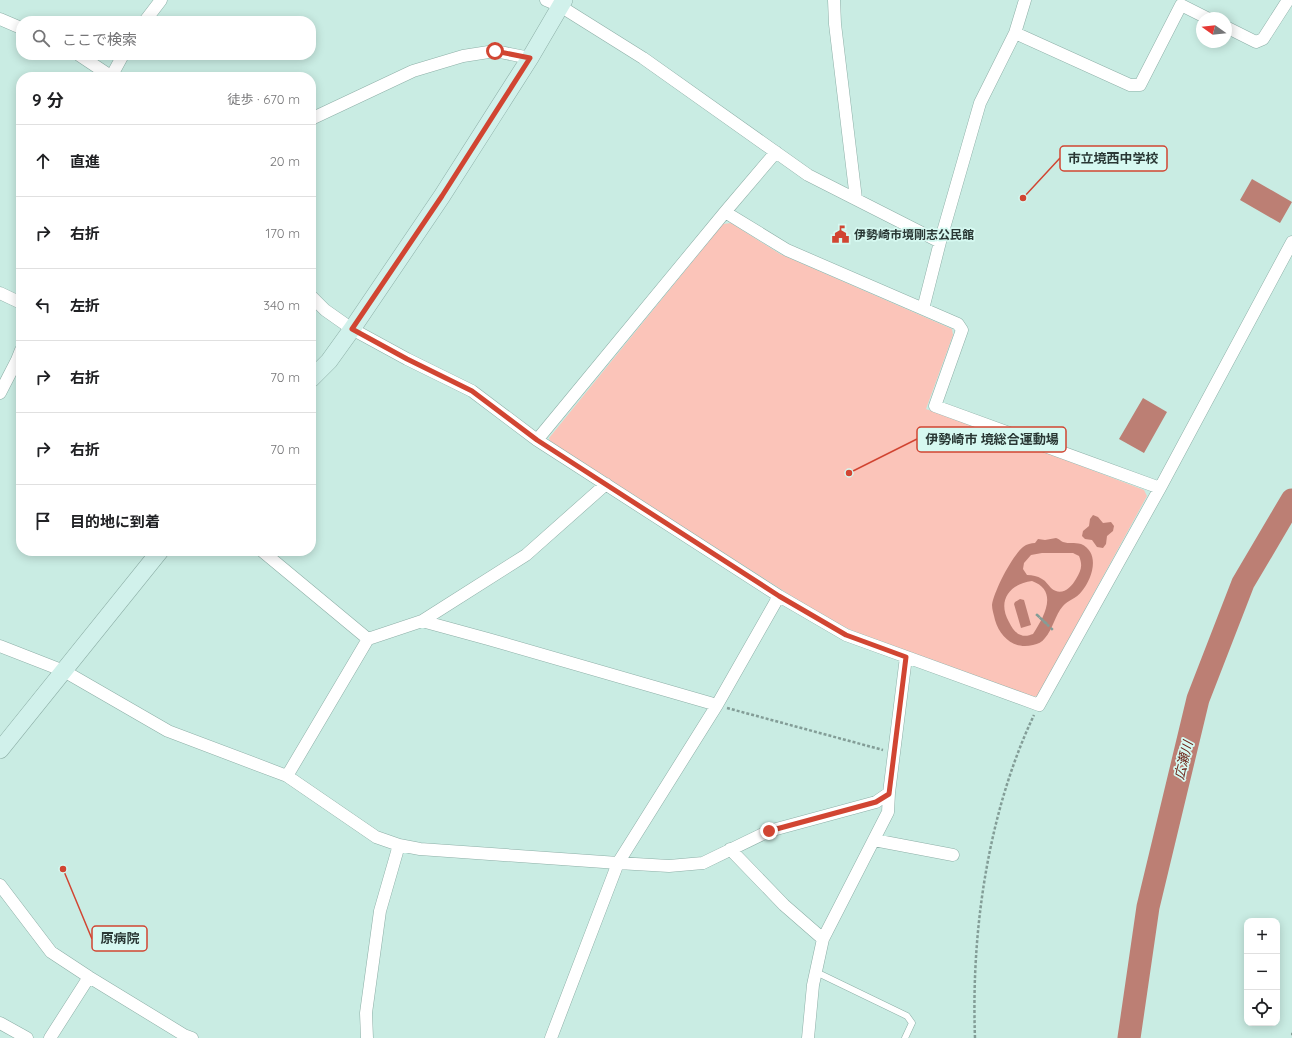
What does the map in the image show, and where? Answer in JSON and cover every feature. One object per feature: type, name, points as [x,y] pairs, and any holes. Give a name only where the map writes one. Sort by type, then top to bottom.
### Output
[{"type":"street","points":[[149,16],[161,0]]},
{"type":"street","points":[[834,0],[835,24],[856,199]]},
{"type":"street","points":[[923,309],[940,242],[980,103],[1015,33],[1025,0]]},
{"type":"street","points":[[1232,30],[1256,42],[1263,39],[1288,0]]},
{"type":"street","points":[[316,374],[328,361],[352,329],[442,196],[530,58],[557,2],[643,58],[808,175],[940,242]]},
{"type":"street","points":[[1015,33],[1130,85],[1140,85],[1181,5],[1196,12]]},
{"type":"street","points":[[0,20],[16,26]]},
{"type":"street","points":[[316,117],[413,70],[463,56],[495,51],[530,58]]},
{"type":"street","points":[[86,60],[104,72]]},
{"type":"street","points":[[114,72],[120,60]]},
{"type":"street","points":[[537,440],[776,152]]},
{"type":"street","points":[[725,212],[787,250],[958,324],[962,330],[935,406],[1160,488]]},
{"type":"street","points":[[316,301],[325,310],[352,329],[407,359],[472,391],[537,440],[779,596],[846,635],[1039,705],[1160,488],[1292,242]]},
{"type":"street","points":[[0,293],[16,301]]},
{"type":"street","points":[[0,393],[16,362]]},
{"type":"street","points":[[287,776],[368,639],[422,621],[526,555],[606,484]]},
{"type":"street","points":[[0,750],[156,556]]},
{"type":"street","points":[[268,556],[368,639]]},
{"type":"street","points":[[551,1038],[618,863],[717,705],[779,596]]},
{"type":"street","points":[[422,621],[717,705]]},
{"type":"street","points":[[0,646],[64,671],[168,731],[287,776],[376,837],[399,846],[427,850],[669,866],[703,863],[769,831],[876,802],[889,794]]},
{"type":"street","points":[[808,1038],[813,985],[823,939],[888,812],[893,753],[906,657]]},
{"type":"street","points":[[874,840],[954,855]]},
{"type":"street","points":[[367,1038],[366,1013],[380,911],[399,846]]},
{"type":"street","points":[[730,850],[784,905],[823,939]]},
{"type":"street","points":[[0,885],[51,952],[184,1035],[192,1038]]},
{"type":"street","points":[[50,1038],[89,977]]},
{"type":"street","points":[[0,1023],[27,1038]]},
{"type":"lane","points":[[816,972],[907,1016],[912,1022],[905,1038]]},
{"type":"path","points":[[1047,624],[1036,614],[1054,632]]},
{"type":"path","points":[[717,705],[893,753]]},
{"type":"path","points":[[975,1038],[974,986],[977,930],[989,855],[1006,787],[1028,727],[1039,705]]},
{"type":"shaded area","points":[[1252,179],[1292,202],[1280,223],[1240,200]]},
{"type":"shaded area","points":[[731,223],[780,254],[952,329],[953,335],[926,409],[1144,490],[1147,496],[1039,695],[1034,697],[873,640],[829,620],[551,443],[549,438],[723,224]]},
{"type":"shaded area","points":[[1143,398],[1167,412],[1144,453],[1119,439]]},
{"type":"shaded area","points":[[1093,515],[1098,517],[1103,523],[1111,522],[1114,526],[1113,531],[1107,536],[1106,544],[1103,548],[1097,547],[1092,540],[1085,539],[1082,536],[1083,531],[1089,526],[1090,519]]},
{"type":"shaded area","points":[[1056,538],[1065,543],[1081,544],[1091,553],[1093,566],[1086,586],[1077,596],[1065,604],[1060,610],[1044,639],[1035,645],[1020,646],[1009,641],[1000,632],[993,611],[993,599],[1004,574],[1023,547],[1030,543],[1035,543],[1038,539],[1045,540]],"holes":[[[1042,553],[1073,553],[1079,556],[1081,563],[1080,570],[1078,576],[1069,588],[1058,592],[1040,578],[1027,575],[1023,569],[1024,563],[1031,555]],[[1032,581],[1040,585],[1045,591],[1047,605],[1045,612],[1033,634],[1024,636],[1014,630],[1010,624],[1004,607],[1007,595],[1011,590],[1017,586]]]},
{"type":"shaded area","points":[[1020,599],[1024,600],[1031,625],[1021,628],[1014,604]]},
{"type":"waterway","name":"広瀬川","points":[[1129,1038],[1148,907],[1198,699],[1243,583],[1292,500]]},
{"type":"place","name":"市立境西中学校","points":[[1023,198]]},
{"type":"place","name":"伊勢崎市境剛志公民館","points":[[841,235]]},
{"type":"place","name":"伊勢崎市 境総合運動場","points":[[849,473]]},
{"type":"place","name":"原病院","points":[[63,869]]},
{"type":"route","points":[[495,51],[530,58],[442,196],[352,329],[407,359],[472,391],[537,440],[779,596],[846,635],[906,657],[889,794],[876,802],[769,831]]}]
